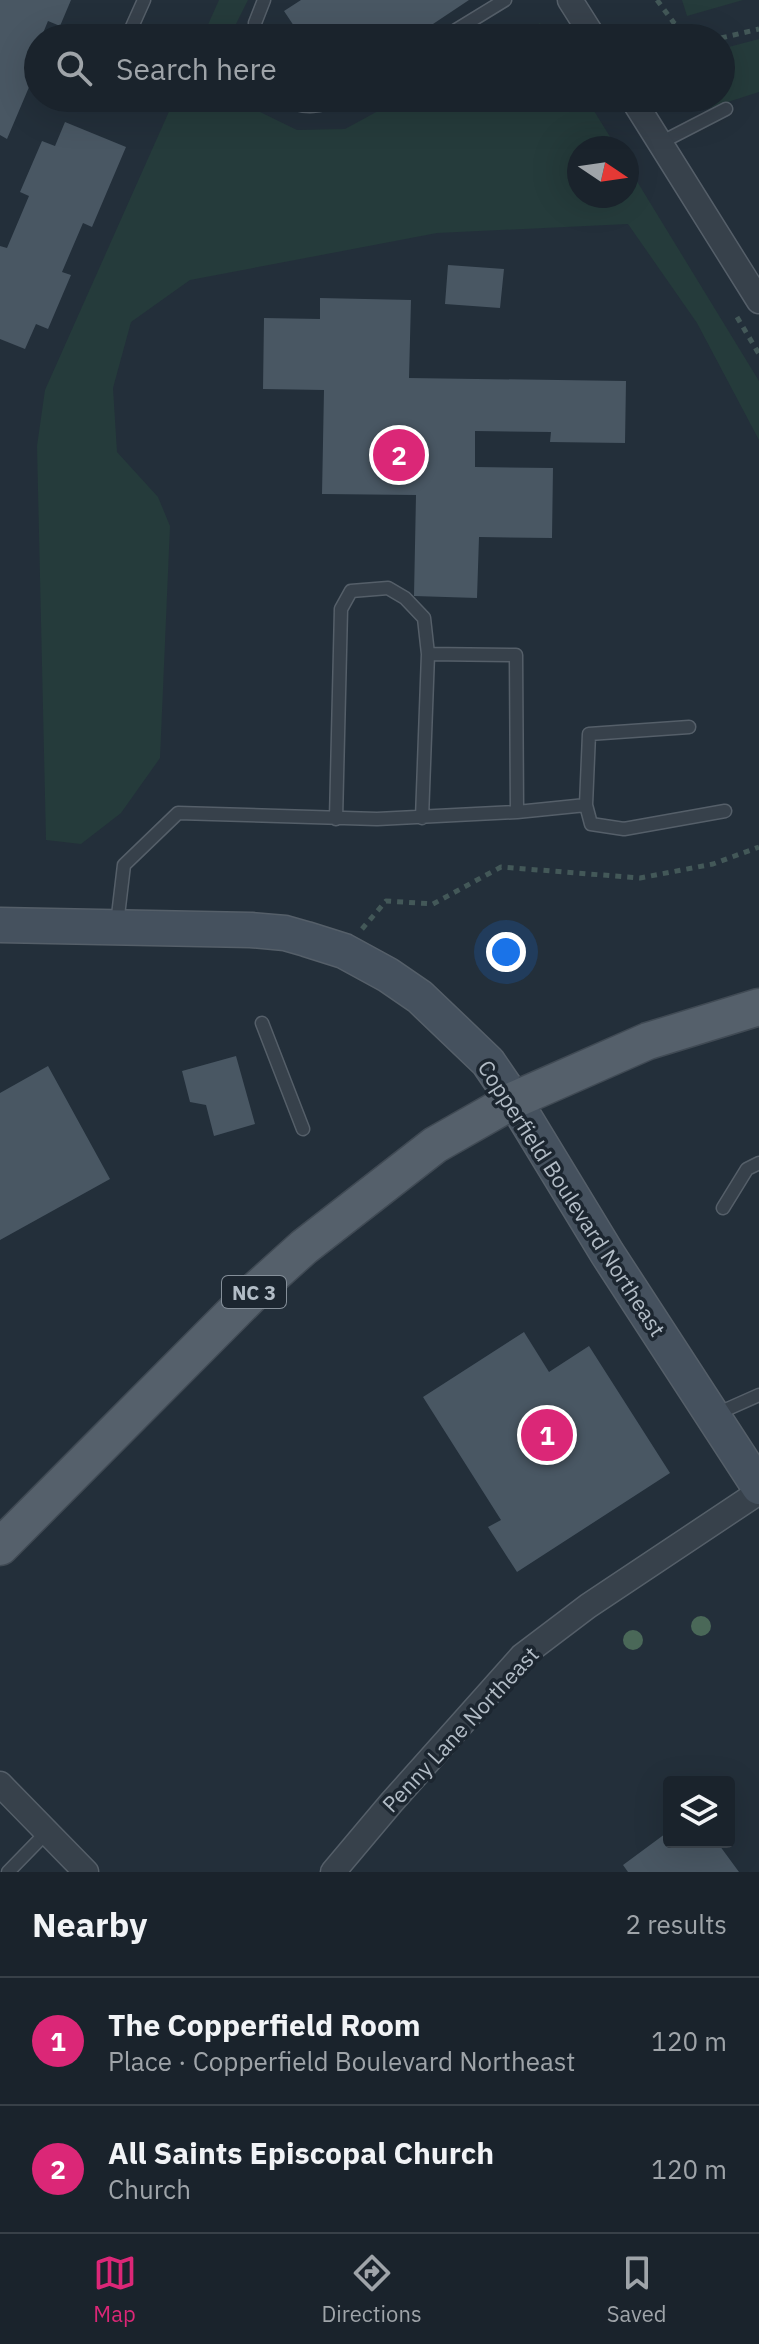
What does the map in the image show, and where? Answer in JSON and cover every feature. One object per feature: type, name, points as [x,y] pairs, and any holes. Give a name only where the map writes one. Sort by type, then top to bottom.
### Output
[{"type":"main road","name":"Copperfield Boulevard Northeast","points":[[0,925],[285,933],[344,951],[420,997],[488,1062],[759,1489]]},
{"type":"main road","name":"NC 3","points":[[0,1547],[254,1292],[304,1247],[435,1145],[514,1100],[648,1041],[748,1013]]},
{"type":"street","points":[[570,0],[585,24]]},
{"type":"street","points":[[641,112],[759,301]]},
{"type":"street","name":"Penny Lane Northeast","points":[[333,1872],[522,1656],[588,1606],[759,1489]]},
{"type":"street","points":[[0,1784],[86,1872]]},
{"type":"lane","points":[[133,24],[144,0]]},
{"type":"lane","points":[[255,24],[264,0]]},
{"type":"lane","points":[[466,24],[505,0]]},
{"type":"lane","points":[[660,143],[720,112]]},
{"type":"lane","points":[[336,819],[341,609],[351,591],[388,588],[405,598],[424,618],[428,654],[422,818]]},
{"type":"lane","points":[[428,654],[516,655],[517,812]]},
{"type":"lane","points":[[689,727],[589,734],[586,805],[591,824],[624,829],[725,811]]},
{"type":"lane","points":[[116,927],[124,865],[178,813],[336,819],[422,818],[586,805]]},
{"type":"lane","points":[[262,1023],[303,1129]]},
{"type":"lane","points":[[723,1208],[747,1169],[759,1163]]},
{"type":"lane","points":[[712,1415],[759,1395]]},
{"type":"lane","points":[[8,1872],[47,1832]]},
{"type":"path","points":[[657,0],[676,24]]},
{"type":"path","points":[[735,35],[759,29]]},
{"type":"path","points":[[344,951],[386,901],[433,904],[501,867],[640,878],[713,864],[759,847]]},
{"type":"green space","points":[[219,0],[248,0],[236,24],[208,24]]},
{"type":"green space","points":[[682,0],[743,0],[687,16]]},
{"type":"green space","points":[[759,39],[759,92],[735,100],[735,45]]},
{"type":"green space","points":[[169,112],[260,112],[297,130],[345,129],[376,112],[595,112],[610,136],[567,136],[567,208],[639,208],[639,185],[759,381],[759,440],[697,323],[628,224],[437,233],[190,280],[131,322],[113,388],[117,452],[158,497],[170,526],[160,758],[121,813],[81,844],[46,840],[37,446],[45,390]]},
{"type":"building","points":[[0,0],[71,0],[61,24],[48,21],[47,24],[24,24],[24,99],[7,139],[0,135]]},
{"type":"building","points":[[301,0],[469,0],[433,24],[293,24],[284,11]]},
{"type":"building","points":[[65,122],[126,147],[92,227],[83,223],[62,272],[71,275],[48,329],[36,324],[25,349],[0,339],[0,246],[7,248],[29,196],[20,192],[42,141],[55,146]]},
{"type":"building","points":[[448,265],[504,269],[500,308],[445,304]]},
{"type":"building","points":[[320,298],[411,300],[409,378],[626,381],[625,443],[550,442],[551,432],[475,431],[475,467],[553,468],[552,538],[479,537],[477,598],[414,596],[416,495],[322,494],[324,390],[263,389],[264,318],[320,319]]},
{"type":"building","points":[[236,1056],[255,1124],[214,1136],[206,1105],[190,1102],[182,1071]]},
{"type":"building","points":[[48,1066],[110,1179],[0,1240],[0,1093]]},
{"type":"building","points":[[524,1332],[549,1372],[589,1346],[670,1473],[517,1572],[488,1527],[501,1520],[423,1397]]},
{"type":"building","points":[[663,1835],[663,1848],[721,1848],[739,1872],[628,1872],[623,1865]]},
{"type":"place","name":"All Saints Episcopal Church","points":[[399,455]]},
{"type":"place","name":"The Copperfield Room","points":[[547,1435]]}]
